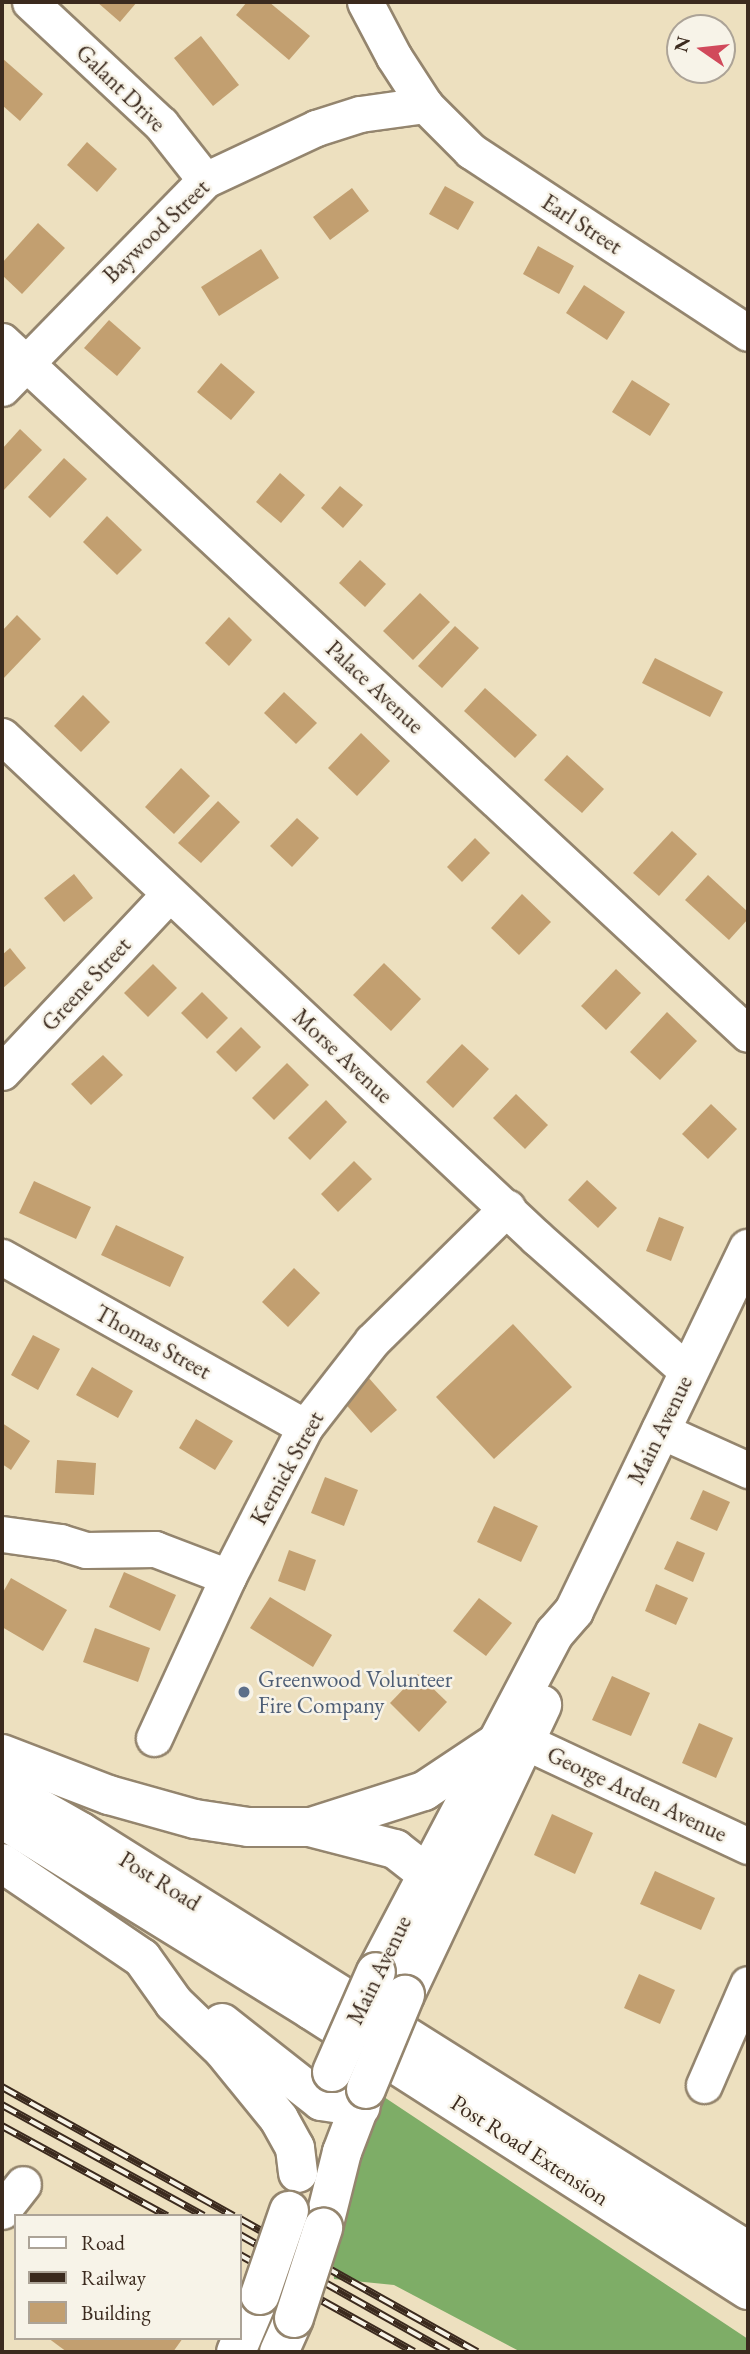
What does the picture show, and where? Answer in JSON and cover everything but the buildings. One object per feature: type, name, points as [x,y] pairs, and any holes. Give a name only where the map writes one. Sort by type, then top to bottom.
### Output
[{"type":"main road","name":"Main Avenue","points":[[279,2352],[294,2318],[323,2228],[342,2152],[555,1633],[574,1611],[748,1250]]},
{"type":"main road","name":"Main Avenue","points":[[242,2338],[289,2211],[298,2173],[327,2086],[376,1972],[426,1874],[511,1743]]},
{"type":"main road","points":[[310,1827],[424,1791],[511,1743]]},
{"type":"main road","points":[[2,1754],[109,1795],[195,1819],[248,1827],[310,1827],[395,1849],[426,1874],[437,1891],[432,1937]]},
{"type":"main road","name":"Post Road","points":[[2,1787],[81,1832],[314,1995]]},
{"type":"main road","name":"Post Road","points":[[2,1819],[314,1995]]},
{"type":"main road","points":[[2,1863],[327,2086],[363,2098]]},
{"type":"main road","points":[[142,1958],[174,2003],[223,2050],[279,2119],[295,2148],[298,2173]]},
{"type":"main road","name":"Post Road Extension","points":[[314,1995],[748,2251]]},
{"type":"main road","name":"Post Road Extension","points":[[314,1995],[748,2290]]},
{"type":"street","name":"Galant Drive","points":[[30,2],[161,124],[205,180]]},
{"type":"street","points":[[365,2],[394,57],[425,105]]},
{"type":"street","name":"Baywood Street","points":[[9,365],[205,180],[316,128],[360,114],[425,105]]},
{"type":"street","name":"Earl Street","points":[[425,105],[471,152],[748,333]]},
{"type":"street","name":"Palace Avenue","points":[[9,365],[748,1034]]},
{"type":"street","name":"Morse Avenue","points":[[2,736],[507,1208],[688,1372]]},
{"type":"street","name":"Greene Street","points":[[2,1072],[169,894]]},
{"type":"street","name":"Kernick Street","points":[[155,1738],[228,1577],[304,1427],[372,1341],[507,1208]]},
{"type":"street","name":"Thomas Street","points":[[2,1257],[304,1427]]},
{"type":"street","points":[[659,1430],[748,1470]]},
{"type":"street","points":[[2,1534],[60,1542],[86,1550],[155,1549],[228,1577]]},
{"type":"street","name":"George Arden Avenue","points":[[511,1743],[748,1846]]},
{"type":"street","points":[[704,2085],[748,1984]]},
{"type":"street","points":[[2,2211],[23,2184]]},
{"type":"green space","points":[[375,2091],[748,2339],[748,2352],[521,2352],[394,2285],[334,2279],[331,2232]]},
{"type":"railway","points":[[2,2087],[230,2214]]},
{"type":"railway","points":[[2,2105],[200,2214]]},
{"type":"railway","points":[[2,2126],[163,2214]]},
{"type":"railway","points":[[242,2220],[477,2352]]},
{"type":"railway","points":[[242,2236],[448,2352]]},
{"type":"railway","points":[[242,2256],[414,2352]]},
{"type":"place","name":"Greenwood Volunteer Fire Company","points":[[244,1692]]}]
